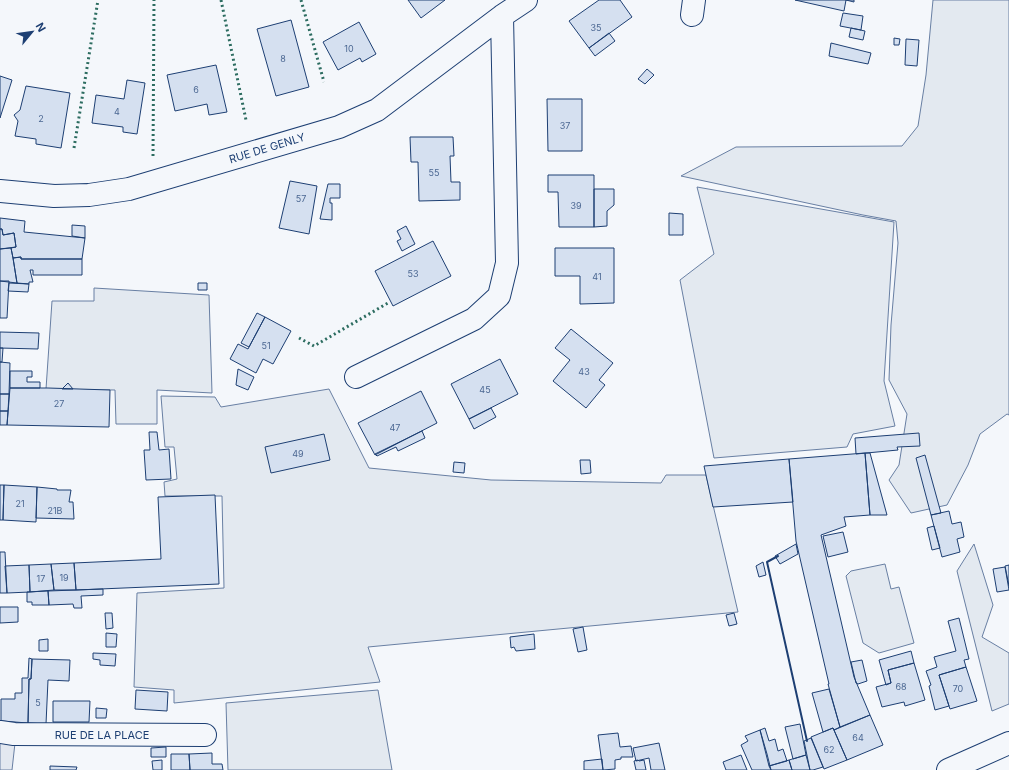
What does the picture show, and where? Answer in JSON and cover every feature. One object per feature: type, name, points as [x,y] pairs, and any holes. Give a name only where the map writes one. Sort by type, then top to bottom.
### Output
[{"type":"street","name":"RUE DE GENLY","points":[[0,191],[54,196],[89,195],[129,189],[339,127],[377,110],[502,16],[526,0]]},
{"type":"street","points":[[356,377],[474,319],[499,296],[507,263],[502,16]]},
{"type":"street","name":"RUE DE LA PLACE","points":[[0,732],[14,734],[205,735]]},
{"type":"street","points":[[948,770],[1009,743]]},
{"type":"shaded area","points":[[933,0],[1009,0],[1009,415],[1007,414],[980,434],[968,465],[947,505],[911,513],[889,480],[899,465],[907,414],[889,380],[891,325],[898,243],[896,221],[681,176],[736,147],[902,146],[918,126],[926,75]]},
{"type":"shaded area","points":[[697,187],[894,222],[884,381],[895,426],[853,434],[847,447],[714,458],[680,280],[714,254]]},
{"type":"shaded area","points":[[94,288],[209,295],[212,393],[157,390],[157,424],[116,424],[115,390],[46,389],[52,301],[94,301]]},
{"type":"shaded area","points":[[329,389],[369,468],[491,480],[661,483],[666,475],[706,475],[738,612],[368,647],[380,682],[174,703],[174,690],[134,687],[137,593],[224,588],[222,496],[165,496],[164,482],[177,479],[174,447],[165,447],[161,396],[215,397],[221,407]]},
{"type":"shaded area","points":[[974,544],[993,605],[982,637],[1009,653],[1009,704],[992,711],[957,571]]},
{"type":"shaded area","points":[[885,564],[891,589],[899,587],[914,643],[879,653],[863,643],[846,576],[851,571]]},
{"type":"shaded area","points":[[378,690],[392,770],[228,770],[226,703]]},
{"type":"shaded area","points":[[0,740],[15,743],[12,770],[0,770]]},
{"type":"building","points":[[408,0],[445,0],[421,18]]},
{"type":"building","points":[[599,0],[620,0],[632,17],[589,48],[569,21]]},
{"type":"building","points":[[795,0],[846,0],[844,11]]},
{"type":"building","points":[[843,13],[863,16],[861,30],[840,26]]},
{"type":"building","points":[[291,20],[309,87],[276,96],[257,29]]},
{"type":"building","points":[[359,22],[376,54],[362,62],[360,58],[338,70],[323,42]]},
{"type":"building","points":[[851,28],[865,31],[863,40],[849,37]]},
{"type":"building","points":[[609,33],[615,41],[595,56],[589,48]]},
{"type":"building","points":[[894,38],[900,39],[899,45],[894,45]]},
{"type":"building","points":[[906,39],[919,40],[917,66],[905,65]]},
{"type":"building","points":[[831,43],[871,53],[868,64],[829,56]]},
{"type":"building","points":[[216,65],[227,112],[209,115],[207,104],[175,111],[167,75]]},
{"type":"building","points":[[647,69],[654,75],[645,84],[638,79]]},
{"type":"building","points":[[0,76],[12,80],[0,118]]},
{"type":"building","points":[[127,80],[145,83],[137,134],[123,132],[123,127],[92,123],[96,95],[124,99]]},
{"type":"building","points":[[26,86],[70,93],[61,148],[36,144],[36,139],[15,136],[18,121],[14,115],[20,110]]},
{"type":"building","points":[[547,99],[582,99],[582,151],[548,151]]},
{"type":"building","points":[[410,137],[453,137],[454,156],[450,156],[451,182],[460,182],[460,200],[419,201],[418,162],[411,162]]},
{"type":"building","points":[[548,175],[594,175],[594,227],[559,227],[558,192],[548,192]]},
{"type":"building","points":[[290,181],[317,186],[309,234],[279,228]]},
{"type":"building","points":[[328,184],[340,184],[340,198],[330,198],[330,203],[332,203],[332,220],[320,219]]},
{"type":"building","points":[[594,189],[614,189],[614,205],[607,211],[607,226],[594,227]]},
{"type":"building","points":[[669,213],[683,214],[683,235],[669,235]]},
{"type":"building","points":[[0,218],[25,221],[24,232],[85,238],[82,259],[13,258],[11,248],[16,247],[14,233],[3,235],[2,229],[0,229]]},
{"type":"building","points":[[72,225],[85,226],[85,238],[72,236]]},
{"type":"building","points":[[406,226],[415,244],[402,251],[397,241],[401,239],[397,231]]},
{"type":"building","points":[[0,229],[2,229],[3,235],[14,233],[16,247],[0,249]]},
{"type":"building","points":[[433,241],[451,276],[393,306],[375,271]]},
{"type":"building","points":[[11,248],[17,283],[0,281],[0,249]]},
{"type":"building","points":[[555,248],[614,248],[614,303],[580,304],[580,276],[555,276]]},
{"type":"building","points":[[21,257],[21,259],[82,259],[82,275],[33,275],[33,270],[30,270],[33,282],[29,282],[29,284],[17,283],[13,258]]},
{"type":"building","points":[[0,281],[9,281],[7,318],[0,318]]},
{"type":"building","points":[[9,283],[29,284],[28,292],[8,291]]},
{"type":"building","points":[[198,283],[207,283],[207,290],[198,290]]},
{"type":"building","points":[[257,313],[265,317],[249,347],[241,343]]},
{"type":"building","points":[[265,317],[291,331],[273,364],[263,359],[256,373],[230,359],[238,344],[248,349]]},
{"type":"building","points":[[571,329],[613,363],[599,380],[605,385],[586,408],[553,381],[570,360],[555,348]]},
{"type":"building","points":[[0,332],[39,333],[38,349],[0,348]]},
{"type":"building","points":[[0,348],[3,348],[2,362],[0,362]]},
{"type":"building","points":[[500,359],[518,394],[469,419],[451,384]]},
{"type":"building","points":[[0,362],[10,363],[9,394],[0,394]]},
{"type":"building","points":[[238,369],[254,377],[248,390],[236,385]]},
{"type":"building","points":[[10,371],[32,371],[32,377],[27,377],[27,382],[40,382],[40,388],[10,388]]},
{"type":"building","points":[[68,383],[73,389],[62,389]]},
{"type":"building","points":[[10,388],[110,390],[109,427],[7,425]]},
{"type":"building","points":[[421,391],[437,423],[375,455],[358,423]]},
{"type":"building","points":[[0,394],[9,394],[8,411],[0,411]]},
{"type":"building","points":[[491,408],[496,417],[474,429],[469,419]]},
{"type":"building","points":[[0,411],[8,411],[7,425],[0,425]]},
{"type":"building","points":[[422,431],[425,438],[398,451],[396,447],[377,456],[375,454]]},
{"type":"building","points":[[149,432],[157,432],[159,450],[169,449],[171,479],[146,480],[144,450],[150,450]]},
{"type":"building","points":[[919,433],[920,446],[897,447],[898,450],[856,454],[855,438]]},
{"type":"building","points":[[324,434],[330,460],[271,473],[265,447]]},
{"type":"building","points":[[865,453],[870,453],[887,515],[870,515]]},
{"type":"building","points":[[865,453],[870,515],[844,517],[846,526],[821,535],[854,677],[870,715],[840,727],[828,684],[796,541],[789,459]]},
{"type":"building","points":[[925,455],[941,513],[931,515],[916,458]]},
{"type":"building","points":[[789,459],[793,502],[713,507],[704,466]]},
{"type":"building","points":[[580,460],[590,460],[591,473],[581,474]]},
{"type":"building","points":[[454,462],[465,463],[464,473],[453,472]]},
{"type":"building","points":[[0,485],[4,485],[3,520],[0,520]]},
{"type":"building","points":[[4,485],[37,487],[36,522],[3,520]]},
{"type":"building","points":[[37,487],[57,490],[71,490],[69,502],[73,502],[74,519],[36,518]]},
{"type":"building","points":[[215,495],[219,584],[76,590],[74,563],[161,559],[158,497]]},
{"type":"building","points":[[949,511],[952,524],[961,522],[964,537],[957,539],[960,552],[942,557],[931,515]]},
{"type":"building","points":[[934,526],[940,548],[932,550],[927,528]]},
{"type":"building","points":[[843,532],[848,552],[828,557],[823,536]]},
{"type":"building","points":[[796,544],[798,554],[780,564],[775,556]]},
{"type":"building","points":[[0,552],[5,552],[7,593],[0,593]]},
{"type":"building","points":[[763,562],[766,575],[759,577],[756,566]]},
{"type":"building","points":[[74,563],[76,590],[54,590],[51,564]]},
{"type":"building","points":[[51,564],[54,590],[30,592],[29,565]]},
{"type":"building","points":[[29,565],[30,592],[7,593],[5,566]]},
{"type":"building","points":[[1009,565],[1009,586],[1005,566]]},
{"type":"building","points":[[1005,567],[1009,590],[997,592],[993,569]]},
{"type":"building","points":[[103,589],[103,595],[81,596],[82,608],[74,608],[73,604],[49,605],[48,591]]},
{"type":"building","points":[[48,591],[49,605],[32,605],[32,602],[27,602],[27,592]]},
{"type":"building","points":[[0,607],[18,607],[18,622],[0,623]]},
{"type":"building","points":[[105,613],[112,613],[113,628],[106,629]]},
{"type":"building","points":[[734,613],[737,624],[729,626],[726,615]]},
{"type":"building","points":[[959,618],[969,659],[964,660],[966,667],[939,675],[949,706],[935,710],[929,686],[931,685],[926,671],[937,667],[934,657],[956,651],[948,621]]},
{"type":"building","points":[[583,627],[587,650],[578,652],[573,629]]},
{"type":"building","points":[[106,633],[117,634],[116,647],[106,647]]},
{"type":"building","points":[[534,634],[535,649],[516,651],[514,647],[511,648],[510,637]]},
{"type":"building","points":[[48,639],[48,651],[39,651],[39,640]]},
{"type":"building","points":[[911,651],[914,663],[888,670],[891,683],[886,685],[879,660]]},
{"type":"building","points":[[93,653],[116,654],[115,666],[100,665],[100,660],[93,659]]},
{"type":"building","points":[[29,658],[32,659],[31,679],[29,679],[28,723],[1,721],[1,699],[15,699],[15,693],[22,693],[22,678],[28,678]]},
{"type":"building","points":[[32,659],[70,660],[69,681],[48,680],[46,724],[28,723],[29,679],[31,679]]},
{"type":"building","points":[[862,660],[867,681],[858,684],[856,683],[851,662]]},
{"type":"building","points":[[914,663],[925,700],[905,706],[904,702],[882,707],[876,687],[891,683],[888,670]]},
{"type":"building","points":[[966,667],[977,701],[950,709],[939,675]]},
{"type":"building","points":[[829,689],[840,727],[823,732],[812,693]]},
{"type":"building","points":[[136,690],[168,692],[167,711],[135,709]]},
{"type":"building","points":[[53,701],[90,701],[89,722],[53,722]]},
{"type":"building","points":[[96,708],[107,709],[106,718],[96,718]]},
{"type":"building","points":[[870,715],[883,745],[847,760],[834,730]]},
{"type":"building","points":[[800,724],[806,755],[793,759],[785,727]]},
{"type":"building","points":[[765,728],[769,741],[775,739],[778,751],[783,749],[787,761],[769,766],[760,730]]},
{"type":"building","points":[[833,728],[847,760],[824,769],[811,737]]},
{"type":"building","points":[[760,730],[771,770],[752,770],[741,745],[748,741],[745,736]]},
{"type":"building","points":[[618,733],[620,747],[631,746],[633,757],[621,757],[621,759],[615,760],[615,769],[603,770],[598,735]]},
{"type":"building","points":[[811,738],[823,767],[813,770],[810,770],[804,741]]},
{"type":"building","points":[[659,743],[665,770],[651,770],[649,758],[636,761],[633,748]]},
{"type":"building","points":[[166,747],[166,757],[151,757],[151,748]]},
{"type":"building","points":[[212,753],[212,764],[222,764],[223,770],[190,770],[189,754]]},
{"type":"building","points":[[171,754],[189,754],[190,770],[171,770]]},
{"type":"building","points":[[741,755],[747,770],[726,770],[723,762]]},
{"type":"building","points":[[806,755],[810,770],[792,770],[789,760]]},
{"type":"building","points":[[602,759],[603,770],[584,770],[584,761]]},
{"type":"building","points":[[162,760],[162,770],[153,770],[152,761]]},
{"type":"building","points":[[644,760],[646,770],[636,770],[634,761]]},
{"type":"building","points":[[789,760],[792,770],[771,770],[769,766]]},
{"type":"building","points":[[50,766],[77,767],[76,770],[50,770]]},
{"type":"hedge","points":[[74,148],[98,0]]},
{"type":"hedge","points":[[153,156],[154,0]]},
{"type":"hedge","points":[[221,0],[246,120]]},
{"type":"hedge","points":[[301,0],[324,82]]},
{"type":"hedge","points":[[299,338],[314,346],[388,303]]},
{"type":"wall","points":[[778,556],[767,562],[807,741]]}]
